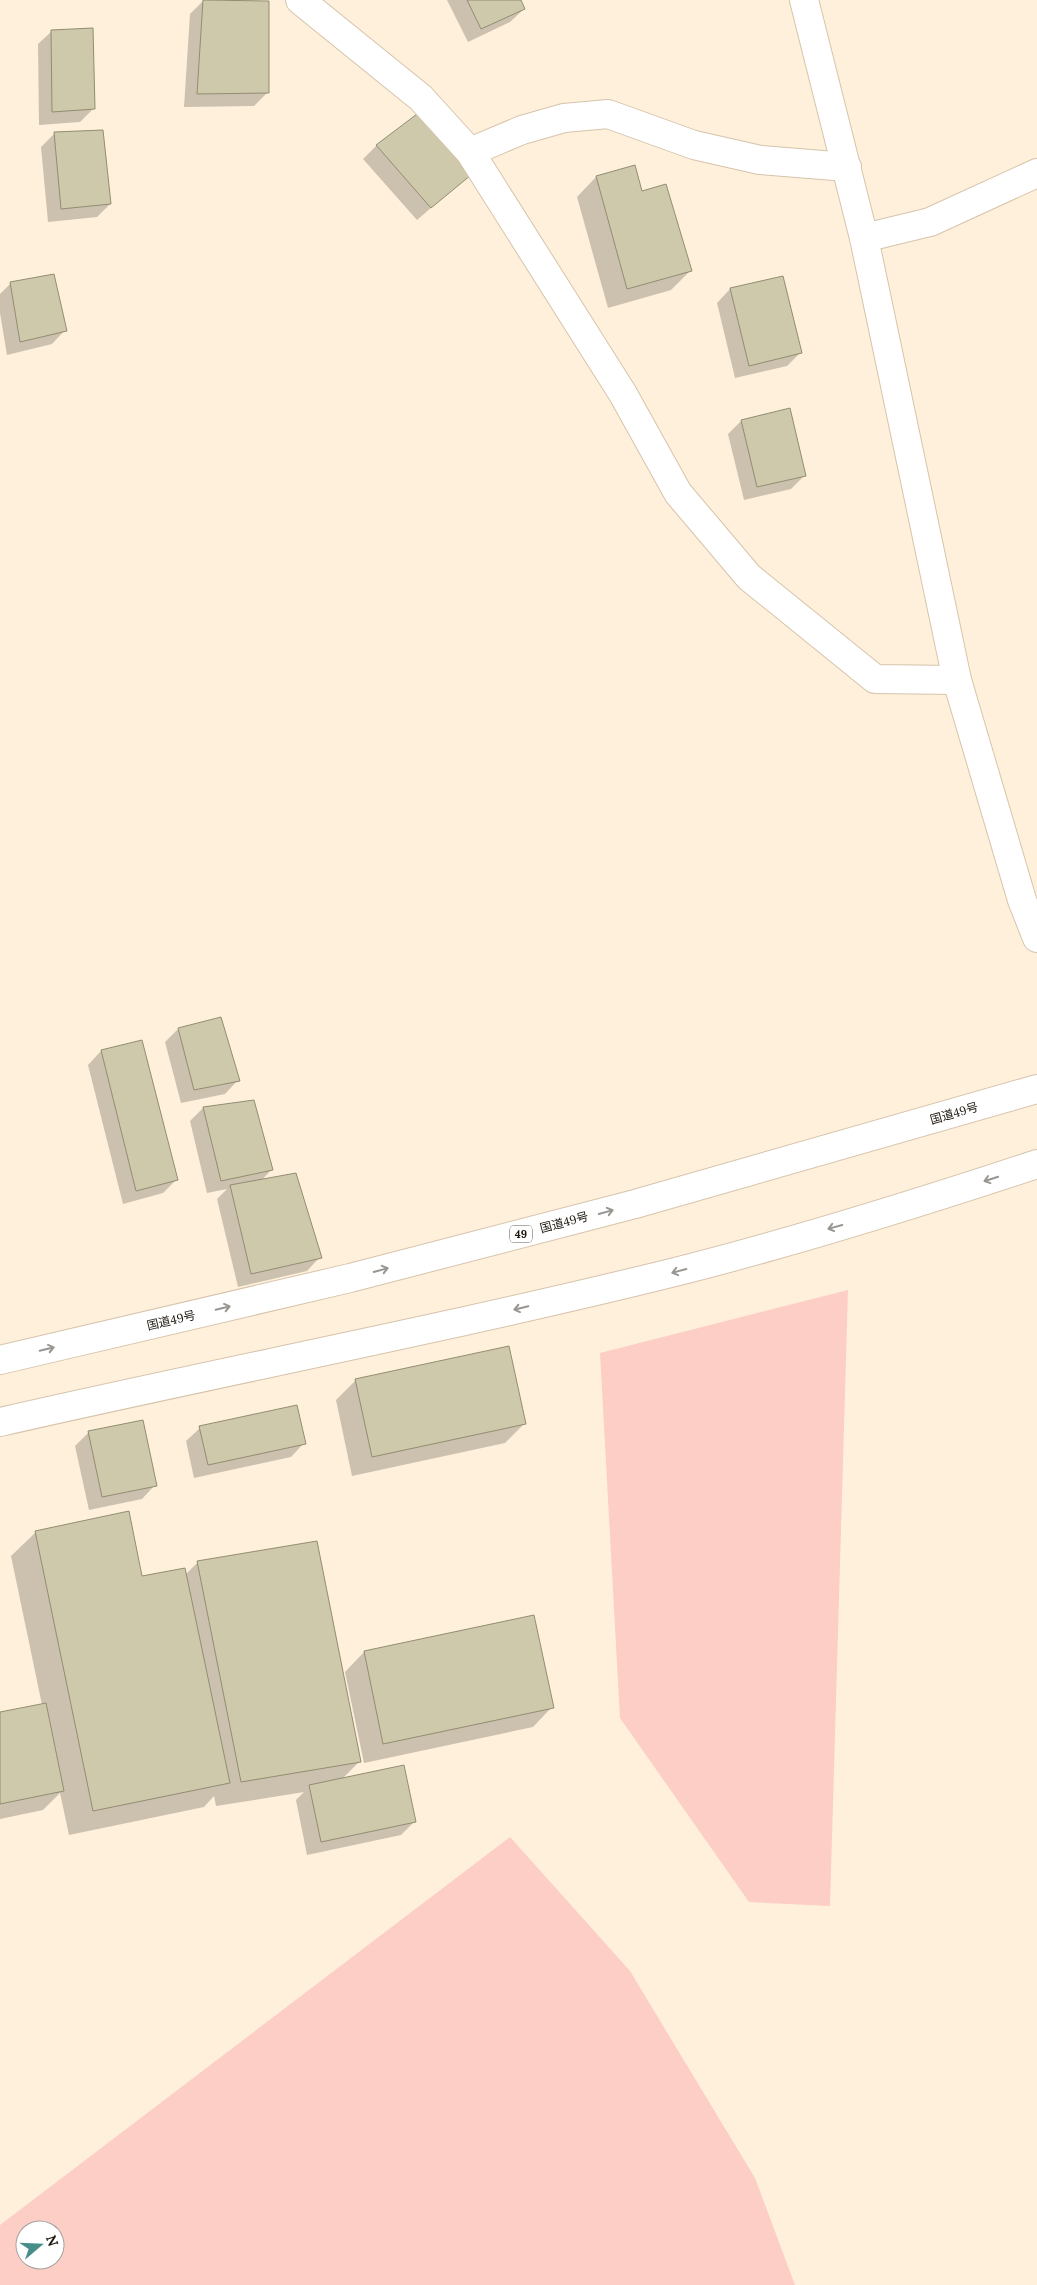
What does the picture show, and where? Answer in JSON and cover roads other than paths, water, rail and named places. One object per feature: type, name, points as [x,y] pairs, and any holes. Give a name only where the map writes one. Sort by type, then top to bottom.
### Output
[{"type":"main road","points":[[300,0],[421,98],[470,152],[623,394],[678,493],[749,577],[875,678],[958,680]]},
{"type":"main road","points":[[804,0],[864,238],[958,680],[1030,899],[1037,938]]},
{"type":"main road","points":[[470,152],[522,130],[564,118],[608,114],[694,145],[760,160],[847,166]]},
{"type":"main road","points":[[864,238],[930,222],[1037,173]]},
{"type":"main road","name":"国道49号","points":[[0,1360],[350,1278],[635,1204],[1037,1089]]},
{"type":"main road","points":[[0,1422],[470,1319],[673,1272],[871,1217],[1037,1164]]}]
